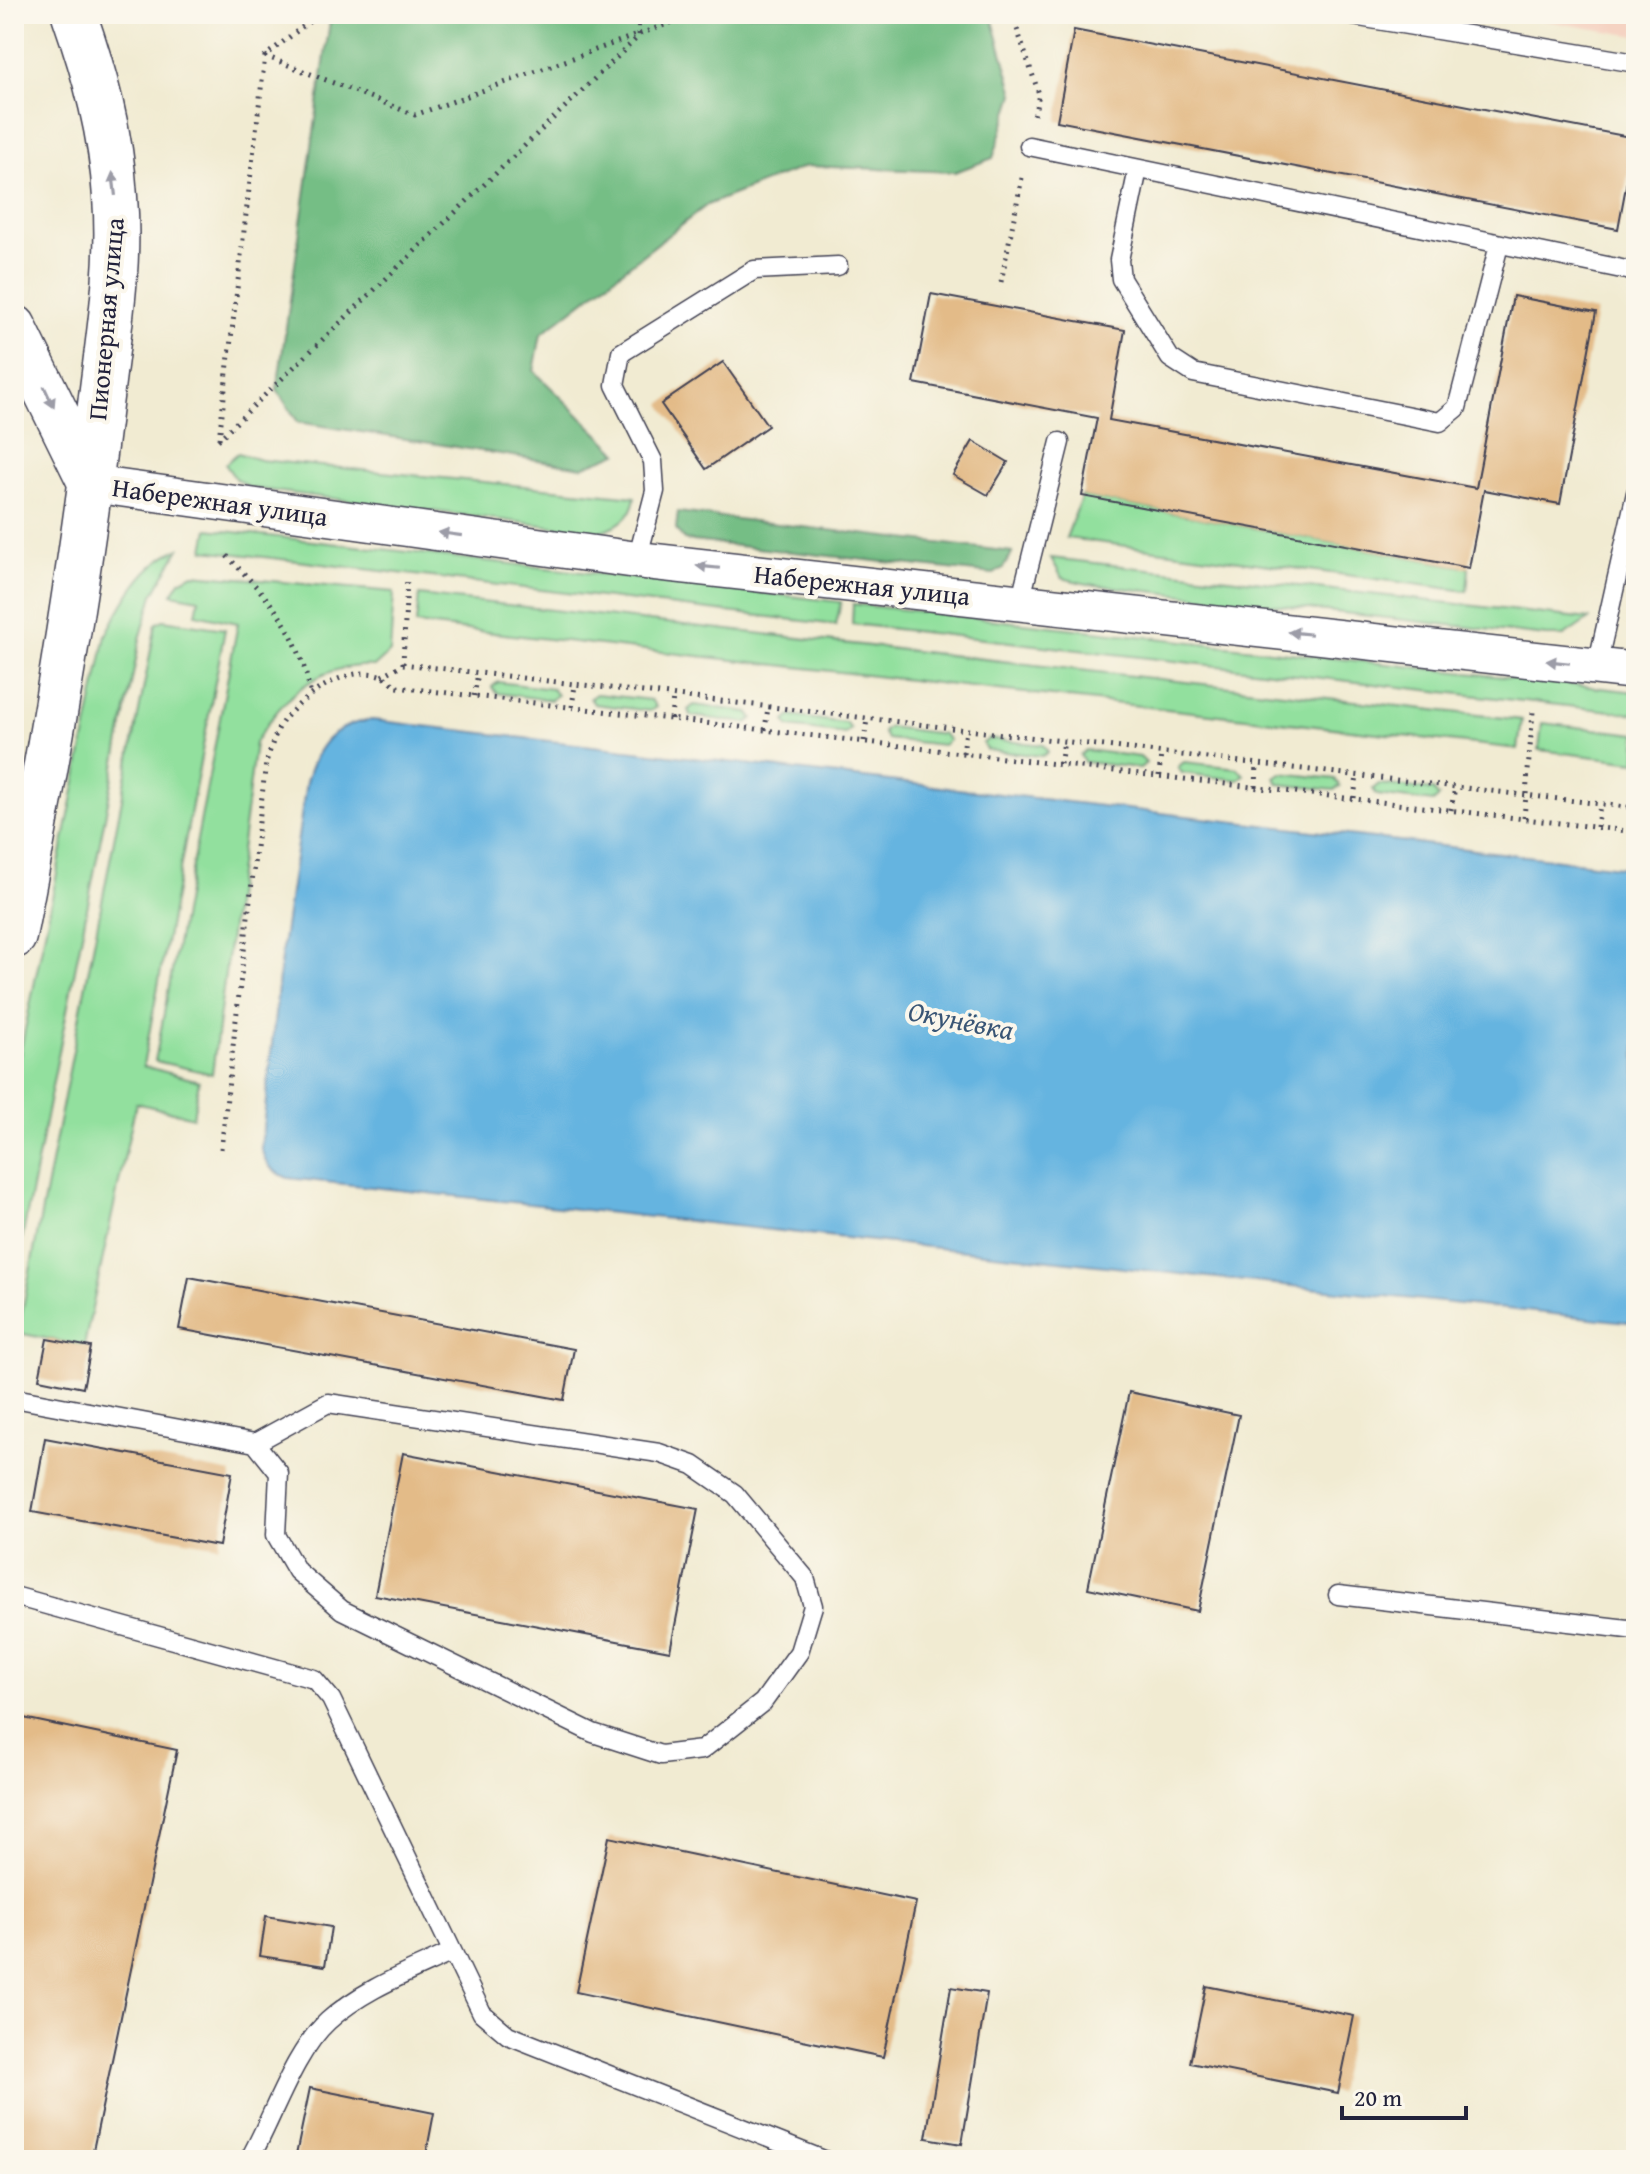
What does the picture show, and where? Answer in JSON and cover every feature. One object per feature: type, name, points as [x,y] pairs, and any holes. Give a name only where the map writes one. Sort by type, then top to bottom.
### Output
[{"type":"street","name":"Пионерная улица","points":[[14,936],[59,692],[91,484],[117,259],[115,197],[107,125],[74,14]]},
{"type":"street","name":"Пионерная улица","points":[[14,327],[91,484]]},
{"type":"street","name":"Набережная улица","points":[[91,484],[637,560],[1636,671]]},
{"type":"lane","points":[[1341,14],[1636,63]]},
{"type":"lane","points":[[1029,146],[1636,272]]},
{"type":"lane","points":[[1138,169],[1119,260],[1121,279],[1170,358],[1193,373],[1440,422],[1457,408],[1499,245]]},
{"type":"lane","points":[[637,560],[655,491],[653,461],[615,385],[621,353],[754,270],[838,266]]},
{"type":"lane","points":[[1020,602],[1060,442]]},
{"type":"lane","points":[[1597,666],[1636,493]]},
{"type":"lane","points":[[14,1398],[255,1443],[328,1403],[659,1453],[693,1465],[735,1494],[805,1578],[813,1606],[799,1652],[763,1702],[702,1750],[661,1755],[593,1733],[342,1610],[297,1571],[276,1535],[279,1473],[255,1443]]},
{"type":"lane","points":[[1338,1595],[1636,1630]]},
{"type":"lane","points":[[14,1596],[314,1679],[331,1699],[482,2013],[508,2035],[824,2160]]},
{"type":"lane","points":[[249,2160],[307,2046],[327,2021],[364,1994],[452,1952]]},
{"type":"path","points":[[319,14],[265,56],[218,440],[638,37],[639,14]]},
{"type":"path","points":[[265,56],[415,115],[695,14]]},
{"type":"path","points":[[227,556],[277,610],[296,640],[311,696]]},
{"type":"path","points":[[403,664],[407,578]]},
{"type":"path","points":[[382,676],[403,664],[1636,808]]},
{"type":"path","points":[[221,1149],[266,762],[281,723],[311,696],[356,673],[382,676],[397,687],[1636,832]]},
{"type":"path","points":[[474,696],[478,673]]},
{"type":"path","points":[[572,707],[575,685]]},
{"type":"path","points":[[671,719],[673,696]]},
{"type":"path","points":[[765,730],[768,707]]},
{"type":"path","points":[[1524,818],[1533,712]]},
{"type":"path","points":[[864,741],[867,719]]},
{"type":"path","points":[[963,753],[966,730]]},
{"type":"path","points":[[1060,764],[1064,742]]},
{"type":"path","points":[[1159,776],[1161,753]]},
{"type":"path","points":[[1256,787],[1257,764]]},
{"type":"path","points":[[1354,798],[1357,776]]},
{"type":"path","points":[[1451,810],[1455,787]]},
{"type":"path","points":[[1597,827],[1600,804]]},
{"type":"shaded area","points":[[1505,14],[1636,14],[1636,36]]},
{"type":"green space","points":[[331,14],[991,14],[1014,94],[993,158],[955,172],[806,166],[707,205],[541,334],[534,371],[618,453],[582,467],[298,422],[277,390]]},
{"type":"green space","points":[[238,453],[260,460],[635,497],[631,511],[623,520],[597,532],[250,488],[235,478],[225,464]]},
{"type":"green space","points":[[1082,496],[1469,568],[1467,591],[1066,538]]},
{"type":"green space","points":[[678,512],[1013,552],[1003,568],[994,574],[684,540],[676,529]]},
{"type":"green space","points":[[208,529],[841,602],[836,625],[204,550]]},
{"type":"green space","points":[[179,549],[153,595],[140,639],[14,1280],[14,1083],[106,635],[135,585],[166,555]]},
{"type":"green space","points":[[1051,558],[1589,619],[1564,636],[1546,636],[1087,584],[1062,578]]},
{"type":"green space","points":[[193,574],[394,592],[390,652],[375,666],[336,670],[304,686],[290,697],[255,743],[212,1074],[155,1061],[238,623],[196,614],[199,599],[172,594],[180,581]]},
{"type":"green space","points":[[419,595],[1522,720],[1518,749],[416,624]]},
{"type":"green space","points":[[853,604],[1636,692],[1636,714],[852,624]]},
{"type":"green space","points":[[163,620],[225,629],[143,1066],[199,1081],[193,1117],[136,1103],[84,1346],[18,1333],[156,624]]},
{"type":"green space","points":[[498,682],[552,689],[557,695],[551,700],[496,693],[492,687]]},
{"type":"green space","points":[[596,694],[651,700],[656,707],[650,711],[594,704],[590,698]]},
{"type":"green space","points":[[694,705],[748,712],[753,718],[747,723],[691,716],[688,710]]},
{"type":"green space","points":[[791,716],[846,723],[851,729],[845,734],[789,727],[785,721]]},
{"type":"green space","points":[[1542,723],[1636,734],[1636,762],[1539,750]]},
{"type":"green space","points":[[889,727],[943,734],[949,740],[943,745],[887,739],[883,732]]},
{"type":"green space","points":[[989,739],[1043,745],[1048,752],[1042,756],[986,750],[983,743]]},
{"type":"green space","points":[[1086,750],[1140,757],[1146,763],[1140,768],[1084,762],[1080,755]]},
{"type":"green space","points":[[1184,762],[1238,768],[1244,775],[1238,780],[1182,773],[1178,767]]},
{"type":"green space","points":[[1281,773],[1335,779],[1340,786],[1334,790],[1278,784],[1275,777]]},
{"type":"green space","points":[[1379,784],[1433,790],[1439,797],[1433,802],[1377,795],[1373,789]]},
{"type":"water","name":"Окунёвка","points":[[372,720],[1636,869],[1636,1323],[288,1178],[270,1167],[261,1148],[282,948],[306,782],[315,758],[328,739],[347,726]]},
{"type":"building","points":[[1074,30],[1635,138],[1618,229],[1057,121]]},
{"type":"building","points":[[931,294],[1125,330],[1109,420],[1476,488],[1513,296],[1596,312],[1560,504],[1484,490],[1469,568],[1082,496],[1097,418],[914,383]]},
{"type":"building","points":[[723,362],[768,426],[706,469],[661,404]]},
{"type":"building","points":[[973,441],[1008,462],[988,495],[953,475]]},
{"type":"building","points":[[189,1277],[574,1349],[564,1400],[179,1329]]},
{"type":"building","points":[[47,1339],[91,1347],[83,1388],[39,1379]]},
{"type":"building","points":[[1129,1392],[1239,1415],[1198,1611],[1088,1588]]},
{"type":"building","points":[[45,1438],[232,1473],[219,1546],[32,1512]]},
{"type":"building","points":[[403,1453],[698,1509],[670,1651],[375,1595]]},
{"type":"building","points":[[14,1716],[177,1750],[91,2160],[14,2160]]},
{"type":"building","points":[[609,1837],[916,1902],[883,2057],[576,1992]]},
{"type":"building","points":[[266,1916],[331,1927],[325,1966],[260,1956]]},
{"type":"building","points":[[1206,1986],[1354,2016],[1338,2093],[1190,2063]]},
{"type":"building","points":[[951,1987],[987,1993],[962,2144],[926,2138]]},
{"type":"building","points":[[310,2088],[434,2113],[425,2160],[295,2160]]}]
